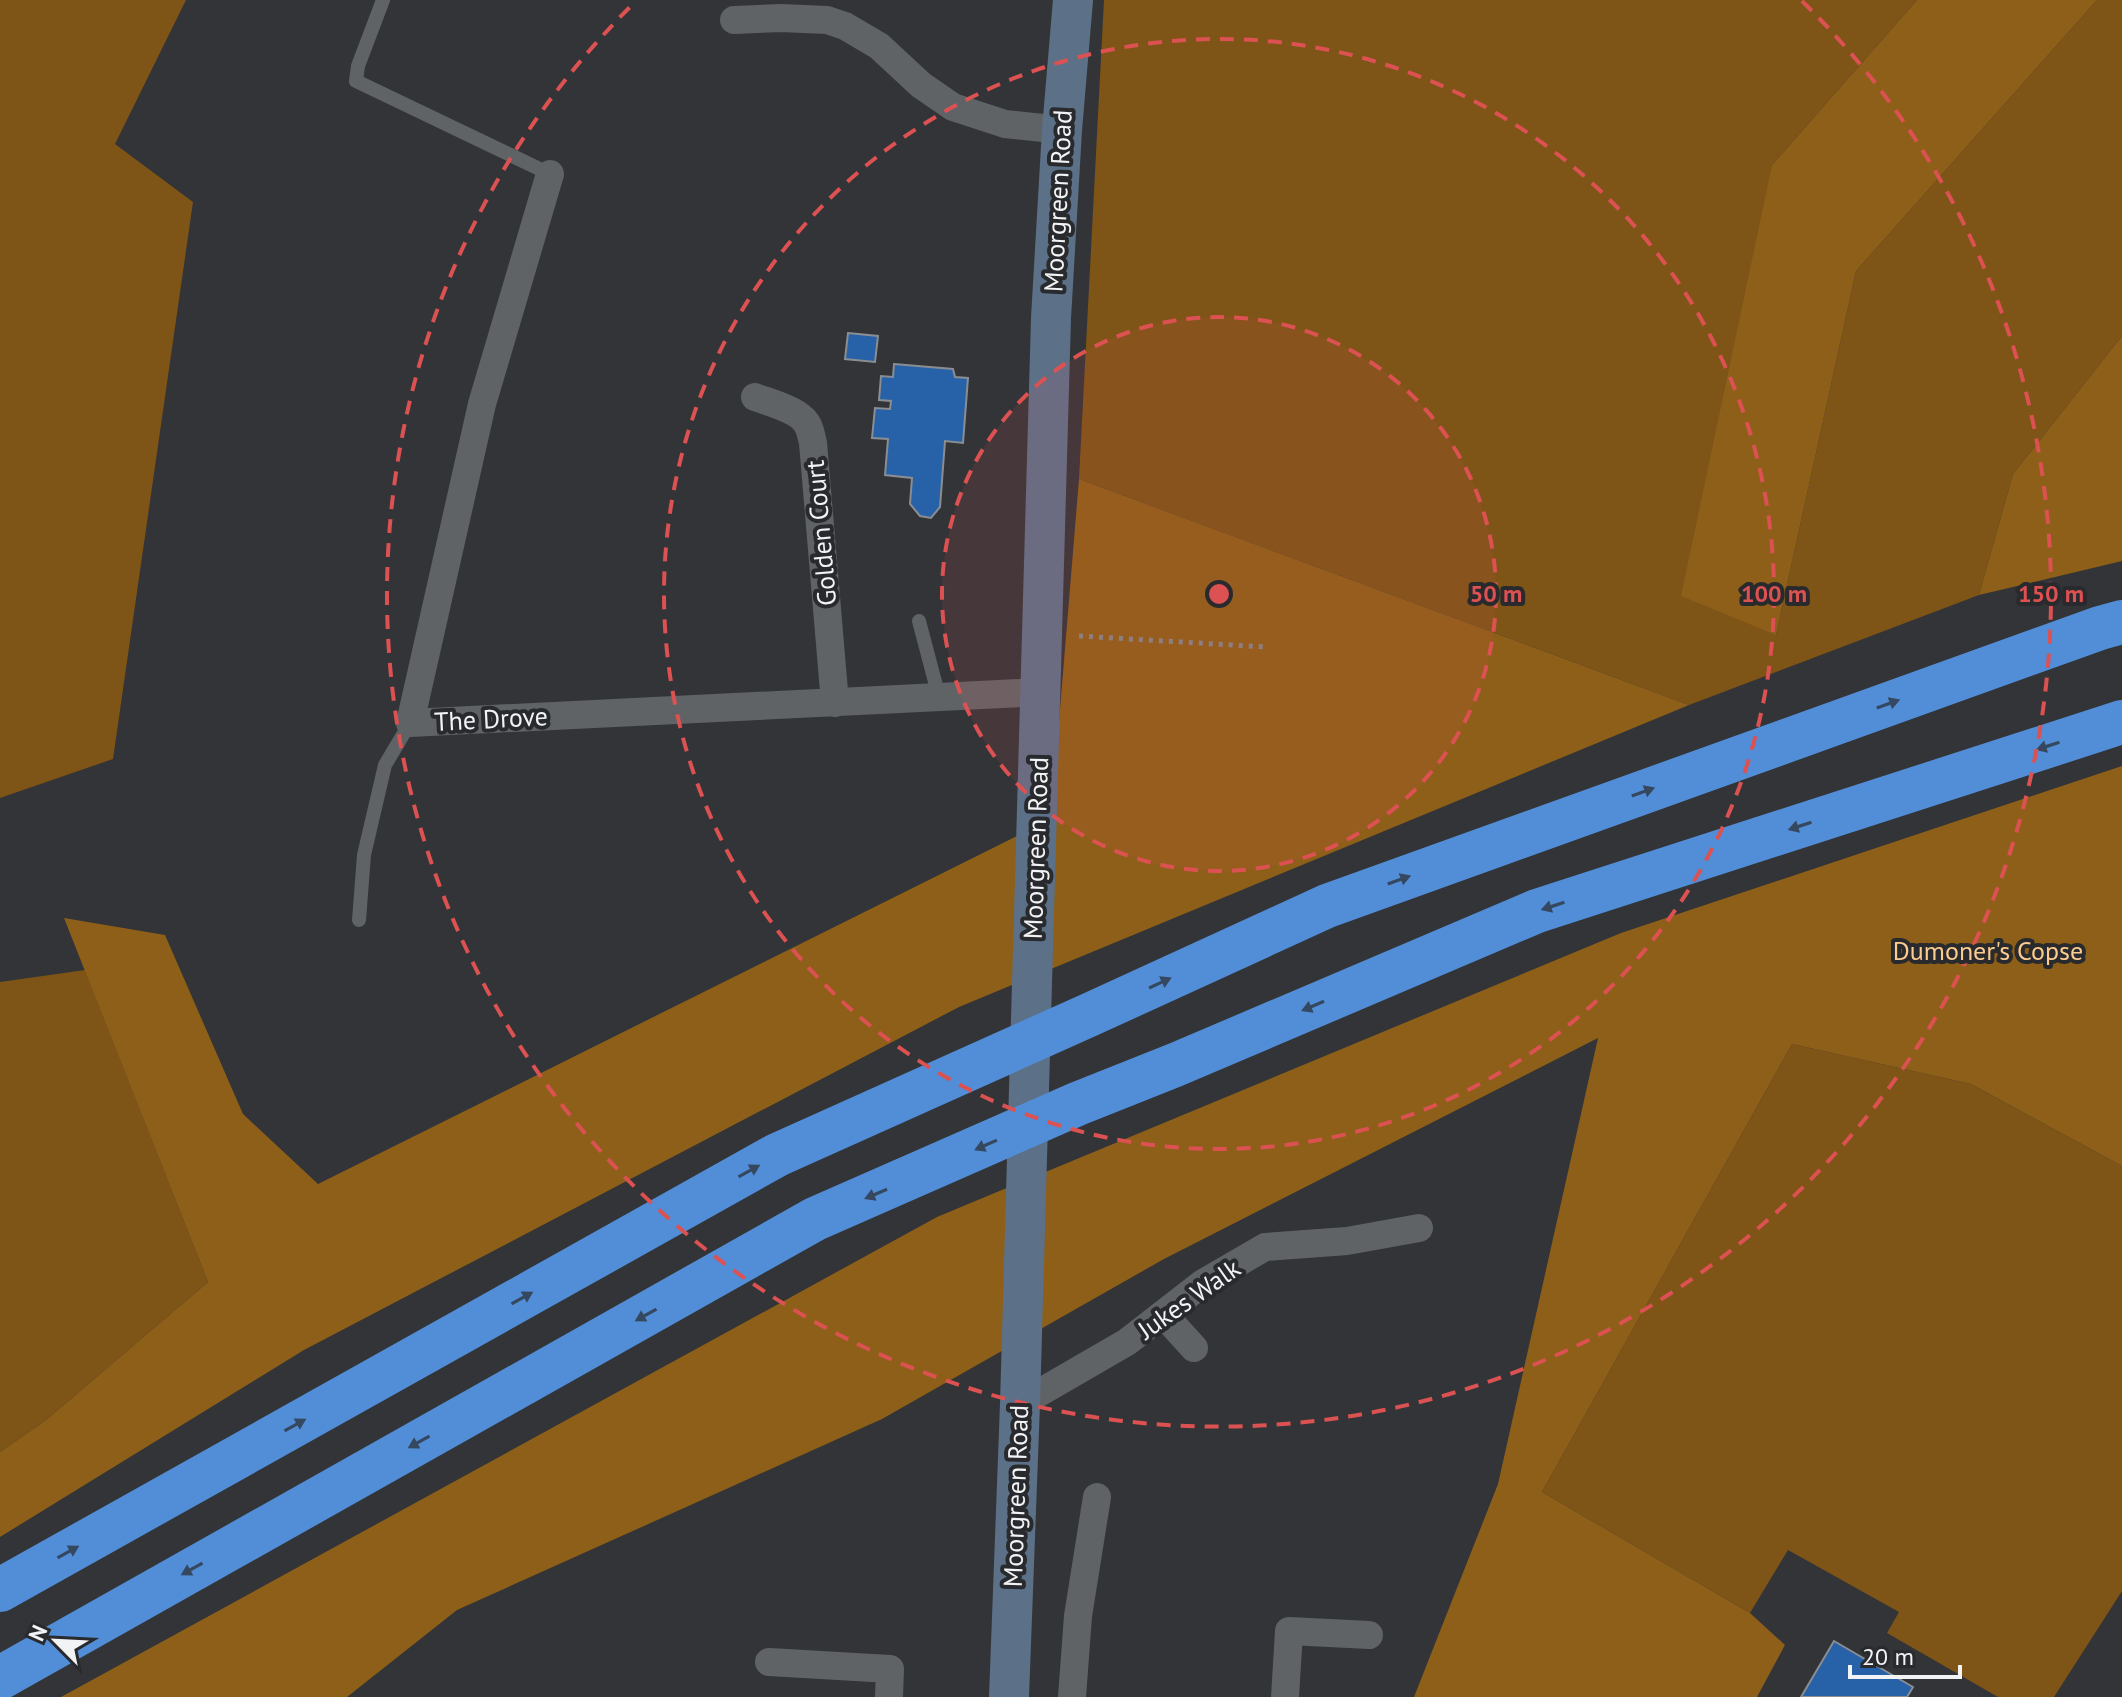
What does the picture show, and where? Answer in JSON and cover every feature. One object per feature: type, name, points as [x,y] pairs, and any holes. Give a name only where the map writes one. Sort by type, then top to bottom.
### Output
[{"type":"highway","points":[[0,1590],[777,1155],[1327,906],[2122,622]]},
{"type":"highway","points":[[0,1678],[815,1219],[1077,1104],[1537,911],[2122,722]]},
{"type":"street","name":"Moorgreen Road","points":[[1009,1697],[1051,318],[1073,0]]},
{"type":"street","points":[[734,20],[827,20],[845,26],[879,46],[921,85],[953,107],[1005,124],[1062,130]]},
{"type":"street","name":"The Drove","points":[[550,174],[482,404],[410,723],[1041,692]]},
{"type":"street","name":"Golden Court","points":[[755,397],[794,413],[804,419],[810,429],[835,703]]},
{"type":"street","name":"Jukes Walk","points":[[1020,1404],[1127,1342],[1203,1283],[1265,1247],[1347,1241],[1419,1228]]},
{"type":"street","points":[[1163,1314],[1194,1348]]},
{"type":"street","points":[[1072,1697],[1078,1616],[1097,1497]]},
{"type":"street","points":[[1285,1697],[1289,1631],[1369,1635]]},
{"type":"street","points":[[769,1662],[890,1669],[889,1697]]},
{"type":"lane","points":[[383,0],[358,66],[356,81],[550,174]]},
{"type":"lane","points":[[919,621],[939,697]]},
{"type":"lane","points":[[359,920],[364,855],[385,765],[410,723]]},
{"type":"path","points":[[1043,634],[1266,647]]},
{"type":"shaded area","points":[[0,0],[186,0],[115,144],[193,202],[113,759],[0,798]]},
{"type":"shaded area","points":[[1104,0],[1917,0],[1772,165],[1776,635],[1856,271],[2097,0],[2122,0],[2122,336],[2013,474],[1979,595],[1689,705],[1079,479]]},
{"type":"shaded area","points":[[85,970],[208,1282],[46,1420],[0,1452],[0,982]]},
{"type":"shaded area","points":[[1792,1044],[1971,1084],[2122,1166],[2122,1591],[2054,1697],[1998,1697],[1887,1633],[1899,1612],[1788,1550],[1750,1613],[1542,1492]]},
{"type":"green space","points":[[1917,0],[2097,0],[1856,271],[1776,635],[1681,596],[1772,165]]},
{"type":"green space","points":[[2122,336],[2122,561],[1979,595],[2013,474]]},
{"type":"green space","points":[[1079,479],[1689,705],[959,1007],[304,1350],[0,1537],[0,1452],[46,1420],[208,1282],[64,918],[165,935],[243,1114],[318,1184],[1051,819]]},
{"type":"green space","name":"Dumoner's Copse","points":[[2122,766],[2122,1166],[1971,1084],[1792,1044],[1542,1492],[1750,1613],[1785,1645],[1757,1697],[1414,1697],[1498,1484],[1598,1038],[1164,1259],[882,1419],[457,1610],[347,1697],[61,1697],[937,1217],[1621,933]]},
{"type":"building","points":[[848,333],[878,336],[875,362],[845,359]]},
{"type":"building","points":[[894,364],[953,369],[955,377],[968,378],[963,443],[945,441],[940,507],[931,518],[920,516],[910,504],[912,478],[885,475],[888,439],[872,438],[875,408],[890,409],[891,401],[879,400],[881,376],[893,377]]},
{"type":"building","points":[[1834,1641],[1913,1687],[1907,1697],[1801,1697]]}]
